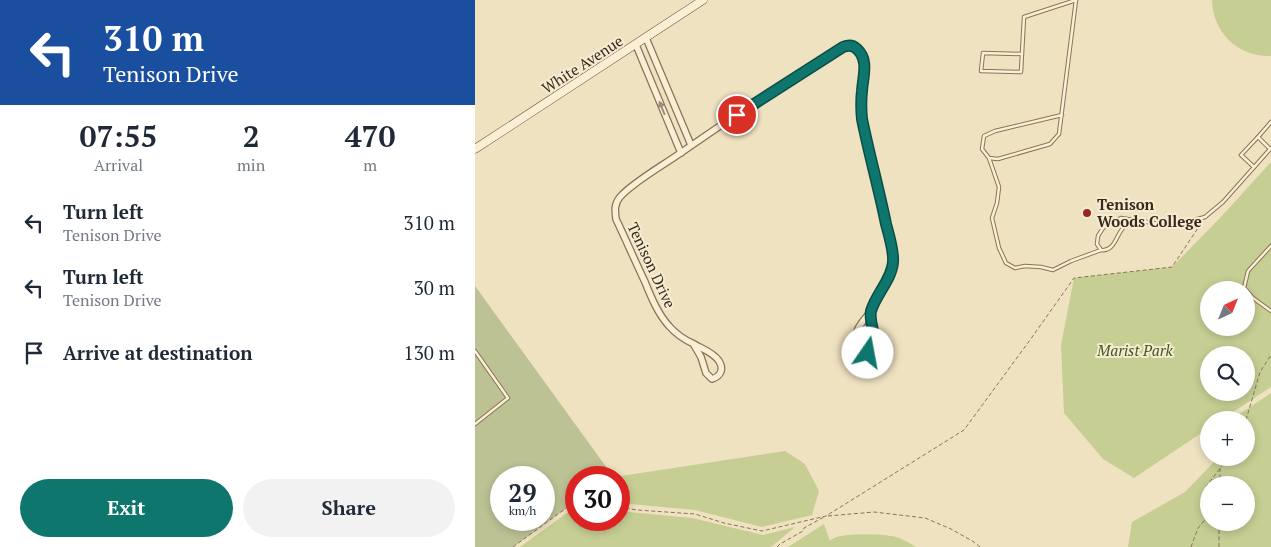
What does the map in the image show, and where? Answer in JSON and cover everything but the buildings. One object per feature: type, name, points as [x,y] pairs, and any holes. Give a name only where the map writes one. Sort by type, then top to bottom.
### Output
[{"type":"main road","name":"White Avenue","points":[[475,150],[703,0]]},
{"type":"street","points":[[646,38],[691,146]]},
{"type":"street","points":[[636,45],[681,153]]},
{"type":"street","name":"Tenison Drive","points":[[694,345],[701,356],[706,374],[712,379],[719,376],[721,366],[717,359],[670,327],[655,304],[616,219],[616,204],[626,191],[691,146],[847,45],[854,46],[858,50],[863,56],[865,65],[861,106],[862,119],[893,257],[888,279],[871,311],[859,328],[855,339],[861,350],[868,353],[875,346],[871,311]]},
{"type":"lane","points":[[989,158],[998,158],[1050,144],[1059,134],[1076,0],[1024,17],[1022,54],[1021,72],[981,71],[983,53],[1022,54]]},
{"type":"lane","points":[[1062,114],[995,131],[984,136],[982,149],[989,158],[999,187],[997,203],[992,218],[999,248],[1006,263],[1015,268],[1025,266],[1053,270],[1071,261],[1111,248],[1126,224],[1137,220]]},
{"type":"lane","points":[[1254,167],[1241,155],[1271,122]]},
{"type":"lane","points":[[1101,250],[1097,244],[1097,236],[1103,228],[1121,218],[1171,224],[1205,217],[1223,202],[1271,148],[1258,137]]},
{"type":"lane","points":[[1246,281],[1248,271],[1271,246]]},
{"type":"lane","points":[[1255,299],[1271,311]]},
{"type":"lane","points":[[475,351],[508,398],[475,424]]},
{"type":"path","points":[[777,547],[803,531],[803,528],[964,430],[1074,278],[1172,267],[1205,217]]},
{"type":"path","points":[[1249,411],[1260,372],[1271,355]]},
{"type":"path","points":[[1220,468],[1220,476]]},
{"type":"path","points":[[1214,476],[1220,468]]},
{"type":"path","points":[[513,547],[565,509]]},
{"type":"path","points":[[630,509],[695,514],[724,523],[762,531],[825,516],[874,512],[925,518],[951,529],[980,547]]},
{"type":"path","points":[[1191,547],[1200,526]]},
{"type":"path","points":[[1219,531],[1219,547]]},
{"type":"green space","points":[[1212,0],[1271,0],[1271,56],[1248,52],[1229,41],[1217,23],[1213,12]]},
{"type":"green space","name":"Marist Park","points":[[1271,162],[1271,387],[1255,398],[1255,346],[1200,346],[1200,401],[1250,401],[1235,411],[1200,411],[1200,434],[1134,478],[1103,459],[1064,413],[1061,345],[1074,278],[1172,267]]},
{"type":"green space","points":[[475,286],[605,466],[565,466],[565,509],[555,516],[555,466],[490,466],[490,531],[535,531],[513,547],[475,547]]},
{"type":"green space","points":[[1271,393],[1271,547],[1128,547],[1132,522],[1185,492],[1200,476],[1200,531],[1255,531],[1255,476],[1200,476],[1210,466],[1255,466],[1255,411],[1244,411]]},
{"type":"green space","points":[[785,451],[805,464],[819,491],[812,515],[762,527],[695,510],[630,504],[630,475]]},
{"type":"green space","points":[[630,512],[692,518],[763,535],[795,527],[771,547],[520,547],[542,531],[555,531],[555,522],[565,514],[565,531],[630,531]]},
{"type":"green space","points":[[824,524],[830,541],[841,536],[877,535],[898,538],[916,547],[788,547]]},
{"type":"place","name":"Tenison Woods College","points":[[1087,213]]},
{"type":"route","points":[[737,115],[847,45],[854,46],[863,56],[865,65],[861,106],[862,119],[893,257],[888,279],[871,311],[875,346],[868,353]]}]
